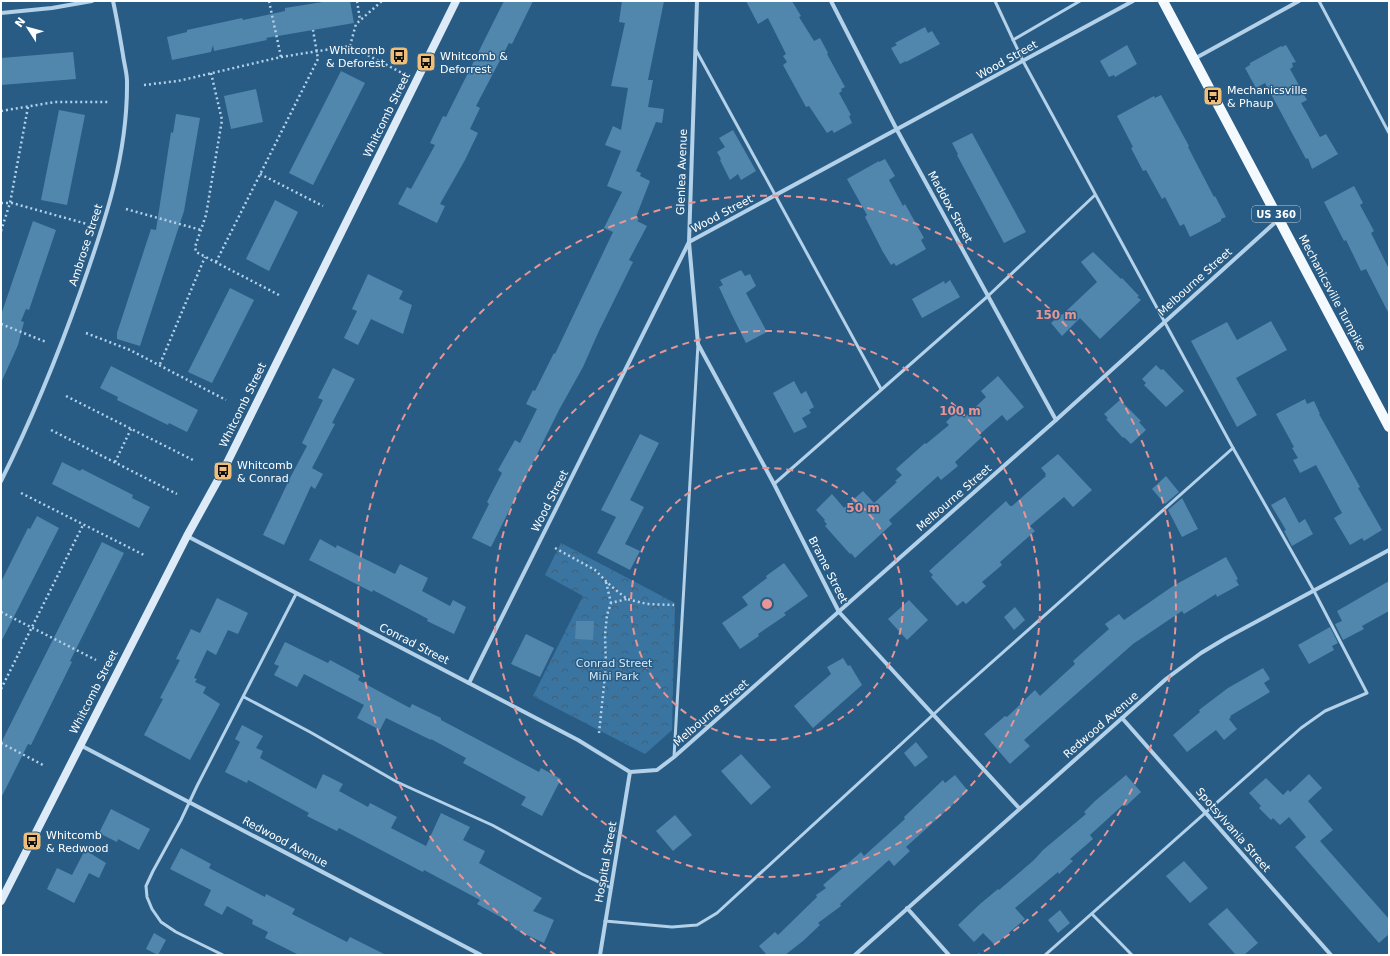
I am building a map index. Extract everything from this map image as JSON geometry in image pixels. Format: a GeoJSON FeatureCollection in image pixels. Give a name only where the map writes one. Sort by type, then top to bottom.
{"type":"FeatureCollection","features":[{"type":"Feature","properties":{"kind":"main road","name":"Mechanicsville Turnpike"},"geometry":{"type":"LineString","coordinates":[[1163,1],[1389,427]]}},
{"type":"Feature","properties":{"kind":"street"},"geometry":{"type":"LineString","coordinates":[[1,13],[52,8],[92,1]]}},
{"type":"Feature","properties":{"kind":"street","name":"Ambrose Street"},"geometry":{"type":"LineString","coordinates":[[1,482],[16,452],[61,348],[107,216],[118,169],[126,122],[127,79],[114,1]]}},
{"type":"Feature","properties":{"kind":"street","name":"Whitcomb Street"},"geometry":{"type":"LineString","coordinates":[[1,901],[187,536],[223,471],[456,1]]}},
{"type":"Feature","properties":{"kind":"street","name":"Glenlea Avenue"},"geometry":{"type":"LineString","coordinates":[[697,1],[689,242],[698,344]]}},
{"type":"Feature","properties":{"kind":"street","name":"Maddox Street"},"geometry":{"type":"LineString","coordinates":[[832,1],[897,130],[1056,420]]}},
{"type":"Feature","properties":{"kind":"street","name":"Wood Street"},"geometry":{"type":"LineString","coordinates":[[469,682],[689,242],[1133,1]]}},
{"type":"Feature","properties":{"kind":"street"},"geometry":{"type":"LineString","coordinates":[[1194,59],[1298,1]]}},
{"type":"Feature","properties":{"kind":"street","name":"Melbourne Street"},"geometry":{"type":"LineString","coordinates":[[630,772],[657,770],[674,757],[1056,420],[1279,219]]}},
{"type":"Feature","properties":{"kind":"street","name":"Brame Street"},"geometry":{"type":"LineString","coordinates":[[698,344],[774,484],[839,612],[1019,808]]}},
{"type":"Feature","properties":{"kind":"street","name":"Conrad Street"},"geometry":{"type":"LineString","coordinates":[[187,536],[578,740],[630,772]]}},
{"type":"Feature","properties":{"kind":"street","name":"Redwood Avenue"},"geometry":{"type":"LineString","coordinates":[[855,955],[1166,679],[1201,653],[1226,638],[1389,550]]}},
{"type":"Feature","properties":{"kind":"street","name":"Spotsylvania Street"},"geometry":{"type":"LineString","coordinates":[[1122,718],[1331,955]]}},
{"type":"Feature","properties":{"kind":"street","name":"Redwood Avenue"},"geometry":{"type":"LineString","coordinates":[[80,745],[481,955]]}},
{"type":"Feature","properties":{"kind":"street","name":"Hospital Street"},"geometry":{"type":"LineString","coordinates":[[600,955],[630,772]]}},
{"type":"Feature","properties":{"kind":"street"},"geometry":{"type":"LineString","coordinates":[[907,908],[948,955]]}},
{"type":"Feature","properties":{"kind":"lane"},"geometry":{"type":"LineString","coordinates":[[995,1],[1023,61],[1095,195],[1233,448],[1314,591],[1367,693],[1325,711],[1301,728],[1045,955]]}},
{"type":"Feature","properties":{"kind":"lane"},"geometry":{"type":"LineString","coordinates":[[1013,40],[1080,1]]}},
{"type":"Feature","properties":{"kind":"lane"},"geometry":{"type":"LineString","coordinates":[[1319,1],[1389,133]]}},
{"type":"Feature","properties":{"kind":"lane"},"geometry":{"type":"LineString","coordinates":[[696,50],[881,390]]}},
{"type":"Feature","properties":{"kind":"lane"},"geometry":{"type":"LineString","coordinates":[[774,484],[988,296],[1095,195]]}},
{"type":"Feature","properties":{"kind":"lane"},"geometry":{"type":"LineString","coordinates":[[674,757],[698,344]]}},
{"type":"Feature","properties":{"kind":"lane"},"geometry":{"type":"LineString","coordinates":[[605,921],[672,927],[697,925],[717,913],[934,714],[1233,448]]}},
{"type":"Feature","properties":{"kind":"lane"},"geometry":{"type":"LineString","coordinates":[[223,955],[176,932],[160,922],[146,897],[146,886],[296,594]]}},
{"type":"Feature","properties":{"kind":"lane"},"geometry":{"type":"LineString","coordinates":[[244,697],[310,732],[397,782],[492,825],[611,888]]}},
{"type":"Feature","properties":{"kind":"lane"},"geometry":{"type":"LineString","coordinates":[[1092,914],[1132,955]]}},
{"type":"Feature","properties":{"kind":"path"},"geometry":{"type":"LineString","coordinates":[[269,1],[281,57]]}},
{"type":"Feature","properties":{"kind":"path"},"geometry":{"type":"LineString","coordinates":[[357,1],[360,20]]}},
{"type":"Feature","properties":{"kind":"path"},"geometry":{"type":"LineString","coordinates":[[350,46],[356,24],[382,1]]}},
{"type":"Feature","properties":{"kind":"path"},"geometry":{"type":"LineString","coordinates":[[216,262],[318,59],[313,30]]}},
{"type":"Feature","properties":{"kind":"path"},"geometry":{"type":"LineString","coordinates":[[144,85],[178,81],[281,57],[350,46],[398,71]]}},
{"type":"Feature","properties":{"kind":"path"},"geometry":{"type":"LineString","coordinates":[[211,73],[222,120],[206,215],[195,247],[196,252],[279,295]]}},
{"type":"Feature","properties":{"kind":"path"},"geometry":{"type":"LineString","coordinates":[[1,111],[55,102],[110,102]]}},
{"type":"Feature","properties":{"kind":"path"},"geometry":{"type":"LineString","coordinates":[[1,231],[10,203],[28,107]]}},
{"type":"Feature","properties":{"kind":"path"},"geometry":{"type":"LineString","coordinates":[[260,174],[323,206]]}},
{"type":"Feature","properties":{"kind":"path"},"geometry":{"type":"LineString","coordinates":[[1,203],[10,203],[87,224]]}},
{"type":"Feature","properties":{"kind":"path"},"geometry":{"type":"LineString","coordinates":[[126,209],[201,230]]}},
{"type":"Feature","properties":{"kind":"path"},"geometry":{"type":"LineString","coordinates":[[160,364],[205,257]]}},
{"type":"Feature","properties":{"kind":"path"},"geometry":{"type":"LineString","coordinates":[[1,324],[46,342]]}},
{"type":"Feature","properties":{"kind":"path"},"geometry":{"type":"LineString","coordinates":[[86,333],[130,350],[160,364],[226,400]]}},
{"type":"Feature","properties":{"kind":"path"},"geometry":{"type":"LineString","coordinates":[[66,396],[194,461]]}},
{"type":"Feature","properties":{"kind":"path"},"geometry":{"type":"LineString","coordinates":[[115,462],[131,429]]}},
{"type":"Feature","properties":{"kind":"path"},"geometry":{"type":"LineString","coordinates":[[51,430],[177,494]]}},
{"type":"Feature","properties":{"kind":"path"},"geometry":{"type":"LineString","coordinates":[[21,493],[146,556]]}},
{"type":"Feature","properties":{"kind":"path"},"geometry":{"type":"LineString","coordinates":[[1,689],[83,525]]}},
{"type":"Feature","properties":{"kind":"path"},"geometry":{"type":"LineString","coordinates":[[555,548],[595,570],[627,599],[647,604],[683,606]]}},
{"type":"Feature","properties":{"kind":"path"},"geometry":{"type":"LineString","coordinates":[[599,733],[606,666],[605,635],[607,615],[611,603],[606,581]]}},
{"type":"Feature","properties":{"kind":"path"},"geometry":{"type":"LineString","coordinates":[[611,603],[627,599]]}},
{"type":"Feature","properties":{"kind":"path"},"geometry":{"type":"LineString","coordinates":[[1,612],[96,660]]}},
{"type":"Feature","properties":{"kind":"path"},"geometry":{"type":"LineString","coordinates":[[1,743],[44,766]]}},
{"type":"Feature","properties":{"kind":"green space","name":"Conrad Street Mini Park"},"geometry":{"type":"Polygon","coordinates":[[[561,543],[675,603],[672,730],[645,754],[533,696],[583,596],[545,575],[561,543]]]}},
{"type":"Feature","properties":{"kind":"building"},"geometry":{"type":"Polygon","coordinates":[[[329,1],[350,1],[354,23],[266,38],[267,40],[214,51],[213,45],[211,52],[172,60],[167,37],[187,32],[187,30],[242,18],[243,20],[285,11],[285,8],[329,1]]]}},
{"type":"Feature","properties":{"kind":"building"},"geometry":{"type":"Polygon","coordinates":[[[504,1],[533,1],[512,44],[509,43],[476,106],[480,108],[470,129],[478,133],[465,160],[440,204],[445,206],[437,223],[398,204],[407,187],[411,189],[435,145],[430,143],[443,116],[446,117],[504,1]]]}},
{"type":"Feature","properties":{"kind":"building"},"geometry":{"type":"Polygon","coordinates":[[[622,1],[664,1],[648,80],[653,80],[648,107],[664,109],[662,123],[656,122],[636,171],[641,173],[640,176],[650,181],[636,217],[639,219],[637,221],[647,226],[629,260],[633,262],[583,367],[559,410],[491,547],[472,538],[489,504],[487,502],[502,473],[498,470],[515,440],[520,443],[537,409],[526,404],[533,390],[535,391],[554,353],[555,354],[613,232],[604,228],[622,192],[607,186],[621,151],[605,145],[613,126],[621,130],[628,88],[611,86],[625,23],[619,22],[622,1]]]}},
{"type":"Feature","properties":{"kind":"building"},"geometry":{"type":"Polygon","coordinates":[[[746,1],[792,1],[801,16],[799,17],[814,41],[820,38],[845,87],[841,89],[842,91],[839,93],[851,115],[849,116],[852,123],[834,133],[832,130],[827,133],[809,106],[806,107],[783,65],[787,62],[783,56],[786,54],[768,18],[758,24],[746,1]]]}},
{"type":"Feature","properties":{"kind":"building"},"geometry":{"type":"Polygon","coordinates":[[[925,27],[928,33],[932,31],[940,44],[900,64],[891,48],[897,45],[895,43],[925,27]]]}},
{"type":"Feature","properties":{"kind":"building"},"geometry":{"type":"Polygon","coordinates":[[[1127,45],[1137,64],[1115,77],[1114,75],[1109,77],[1100,61],[1127,45]]]}},
{"type":"Feature","properties":{"kind":"building"},"geometry":{"type":"Polygon","coordinates":[[[1286,45],[1296,62],[1292,63],[1293,67],[1290,69],[1307,100],[1301,103],[1320,137],[1326,134],[1338,154],[1312,169],[1308,158],[1306,159],[1265,83],[1256,88],[1245,68],[1250,65],[1250,63],[1281,46],[1286,45]]]}},
{"type":"Feature","properties":{"kind":"building"},"geometry":{"type":"Polygon","coordinates":[[[73,52],[76,79],[1,85],[1,58],[73,52]]]}},
{"type":"Feature","properties":{"kind":"building"},"geometry":{"type":"Polygon","coordinates":[[[341,71],[365,83],[313,185],[289,173],[341,71]]]}},
{"type":"Feature","properties":{"kind":"building"},"geometry":{"type":"Polygon","coordinates":[[[256,89],[263,122],[231,129],[224,96],[256,89]]]}},
{"type":"Feature","properties":{"kind":"building"},"geometry":{"type":"Polygon","coordinates":[[[1161,95],[1226,217],[1190,237],[1184,224],[1180,226],[1165,197],[1162,199],[1146,170],[1143,171],[1131,148],[1133,147],[1117,116],[1154,96],[1155,98],[1161,95]]]}},
{"type":"Feature","properties":{"kind":"building"},"geometry":{"type":"Polygon","coordinates":[[[59,110],[85,115],[67,205],[41,200],[59,110]]]}},
{"type":"Feature","properties":{"kind":"building"},"geometry":{"type":"Polygon","coordinates":[[[176,114],[200,118],[184,211],[140,346],[117,339],[117,333],[151,229],[156,230],[171,132],[173,133],[176,114]]]}},
{"type":"Feature","properties":{"kind":"building"},"geometry":{"type":"Polygon","coordinates":[[[733,130],[756,171],[741,180],[738,174],[730,180],[717,152],[725,147],[719,138],[733,130]]]}},
{"type":"Feature","properties":{"kind":"building"},"geometry":{"type":"Polygon","coordinates":[[[972,133],[1026,232],[1004,243],[952,143],[972,133]]]}},
{"type":"Feature","properties":{"kind":"building"},"geometry":{"type":"Polygon","coordinates":[[[885,159],[895,176],[889,180],[903,206],[905,204],[924,238],[921,240],[926,249],[896,266],[894,263],[891,265],[883,252],[865,217],[867,215],[847,179],[885,159]]]}},
{"type":"Feature","properties":{"kind":"building"},"geometry":{"type":"Polygon","coordinates":[[[1354,186],[1363,203],[1360,205],[1374,231],[1371,233],[1389,269],[1389,314],[1366,269],[1361,271],[1346,240],[1344,241],[1324,202],[1354,186]]]}},
{"type":"Feature","properties":{"kind":"building"},"geometry":{"type":"Polygon","coordinates":[[[275,200],[298,212],[269,271],[246,259],[275,200]]]}},
{"type":"Feature","properties":{"kind":"building"},"geometry":{"type":"Polygon","coordinates":[[[33,221],[56,230],[29,310],[26,309],[21,321],[24,322],[18,345],[1,383],[1,315],[33,221]]]}},
{"type":"Feature","properties":{"kind":"building"},"geometry":{"type":"Polygon","coordinates":[[[1093,252],[1121,279],[1122,278],[1141,300],[1100,339],[1080,318],[1062,336],[1051,323],[1061,314],[1062,315],[1097,282],[1081,262],[1093,252]]]}},
{"type":"Feature","properties":{"kind":"building"},"geometry":{"type":"Polygon","coordinates":[[[741,270],[745,276],[750,274],[756,286],[746,293],[767,332],[746,343],[719,287],[723,285],[720,280],[741,270]]]}},
{"type":"Feature","properties":{"kind":"building"},"geometry":{"type":"Polygon","coordinates":[[[368,274],[403,291],[399,299],[412,305],[403,334],[371,319],[358,345],[344,338],[357,311],[352,309],[368,274]]]}},
{"type":"Feature","properties":{"kind":"building"},"geometry":{"type":"Polygon","coordinates":[[[950,280],[960,297],[922,318],[912,299],[944,281],[945,284],[950,280]]]}},
{"type":"Feature","properties":{"kind":"building"},"geometry":{"type":"Polygon","coordinates":[[[230,288],[254,300],[212,383],[188,372],[230,288]]]}},
{"type":"Feature","properties":{"kind":"building"},"geometry":{"type":"Polygon","coordinates":[[[1271,321],[1287,350],[1236,378],[1257,415],[1237,427],[1191,341],[1227,322],[1237,340],[1271,321]]]}},
{"type":"Feature","properties":{"kind":"building"},"geometry":{"type":"Polygon","coordinates":[[[1156,365],[1161,370],[1163,369],[1184,391],[1166,407],[1144,385],[1146,383],[1142,379],[1156,365]]]}},
{"type":"Feature","properties":{"kind":"building"},"geometry":{"type":"Polygon","coordinates":[[[111,366],[198,410],[187,432],[169,423],[168,425],[117,400],[118,397],[100,388],[111,366]]]}},
{"type":"Feature","properties":{"kind":"building"},"geometry":{"type":"Polygon","coordinates":[[[333,368],[355,379],[332,423],[335,424],[312,468],[323,474],[315,489],[311,486],[284,545],[263,535],[307,446],[302,443],[323,400],[318,398],[333,368]]]}},
{"type":"Feature","properties":{"kind":"building"},"geometry":{"type":"Polygon","coordinates":[[[998,376],[1024,407],[1007,421],[1002,415],[979,435],[982,437],[955,462],[958,466],[941,480],[938,476],[889,520],[892,524],[855,558],[851,553],[850,554],[825,526],[827,524],[824,521],[825,520],[816,510],[832,494],[844,508],[863,491],[874,503],[897,482],[895,481],[902,475],[896,469],[925,443],[926,444],[949,425],[946,422],[957,411],[964,418],[986,397],[981,391],[998,376]]]}},
{"type":"Feature","properties":{"kind":"building"},"geometry":{"type":"Polygon","coordinates":[[[794,381],[801,394],[806,391],[814,407],[809,410],[811,413],[802,418],[807,427],[794,433],[773,393],[794,381]]]}},
{"type":"Feature","properties":{"kind":"building"},"geometry":{"type":"Polygon","coordinates":[[[1305,399],[1307,404],[1314,401],[1319,414],[1360,487],[1358,488],[1382,530],[1364,541],[1362,538],[1350,545],[1334,518],[1342,513],[1316,465],[1300,473],[1293,460],[1298,458],[1292,448],[1294,447],[1276,414],[1305,399]]]}},
{"type":"Feature","properties":{"kind":"building"},"geometry":{"type":"Polygon","coordinates":[[[1120,400],[1141,421],[1139,422],[1146,430],[1131,444],[1124,437],[1123,438],[1106,419],[1108,418],[1104,414],[1120,400]]]}},
{"type":"Feature","properties":{"kind":"building"},"geometry":{"type":"Polygon","coordinates":[[[640,434],[659,443],[630,500],[644,507],[625,544],[640,551],[630,570],[597,553],[616,517],[601,510],[640,434]]]}},
{"type":"Feature","properties":{"kind":"building"},"geometry":{"type":"Polygon","coordinates":[[[1058,454],[1092,490],[1073,507],[1064,497],[1030,526],[1035,531],[1000,562],[1002,565],[982,582],[986,586],[966,604],[963,601],[957,606],[931,577],[933,575],[929,571],[1006,501],[1010,506],[1012,506],[1046,476],[1041,468],[1058,454]]]}},
{"type":"Feature","properties":{"kind":"building"},"geometry":{"type":"Polygon","coordinates":[[[62,462],[80,471],[82,469],[133,495],[132,498],[150,507],[139,528],[52,484],[62,462]]]}},
{"type":"Feature","properties":{"kind":"building"},"geometry":{"type":"Polygon","coordinates":[[[1166,476],[1179,492],[1165,504],[1152,489],[1166,476]]]}},
{"type":"Feature","properties":{"kind":"building"},"geometry":{"type":"Polygon","coordinates":[[[1285,497],[1299,523],[1305,519],[1313,534],[1292,546],[1284,531],[1286,530],[1271,505],[1285,497]]]}},
{"type":"Feature","properties":{"kind":"building"},"geometry":{"type":"Polygon","coordinates":[[[1182,498],[1198,529],[1182,537],[1168,510],[1182,498]]]}},
{"type":"Feature","properties":{"kind":"building"},"geometry":{"type":"Polygon","coordinates":[[[37,516],[59,528],[1,642],[1,582],[28,528],[30,529],[37,516]]]}},
{"type":"Feature","properties":{"kind":"building"},"geometry":{"type":"Polygon","coordinates":[[[320,539],[336,548],[337,545],[395,574],[400,564],[428,578],[422,591],[450,606],[453,600],[466,607],[454,634],[427,621],[428,619],[373,590],[372,592],[309,560],[320,539]]]}},
{"type":"Feature","properties":{"kind":"building"},"geometry":{"type":"Polygon","coordinates":[[[102,542],[124,553],[70,661],[72,662],[31,745],[28,744],[1,798],[1,743],[102,542]]]}},
{"type":"Feature","properties":{"kind":"building"},"geometry":{"type":"Polygon","coordinates":[[[1226,557],[1238,579],[1236,580],[1239,585],[1217,597],[1216,594],[1184,614],[1182,611],[1133,644],[1024,740],[1030,746],[1010,764],[984,734],[1005,716],[1007,717],[1035,690],[1040,696],[1075,664],[1073,661],[1109,629],[1105,624],[1119,614],[1124,620],[1173,586],[1226,557]]]}},
{"type":"Feature","properties":{"kind":"building"},"geometry":{"type":"Polygon","coordinates":[[[784,563],[808,596],[784,613],[786,615],[758,634],[759,636],[740,649],[722,623],[748,605],[742,597],[767,578],[766,576],[784,563]]]}},
{"type":"Feature","properties":{"kind":"building"},"geometry":{"type":"Polygon","coordinates":[[[1389,581],[1389,611],[1362,626],[1364,629],[1343,640],[1335,624],[1342,621],[1337,611],[1389,581]]]}},
{"type":"Feature","properties":{"kind":"building"},"geometry":{"type":"Polygon","coordinates":[[[217,598],[248,613],[238,634],[228,630],[216,655],[207,650],[194,678],[197,679],[195,682],[206,687],[203,693],[220,704],[190,760],[144,735],[163,699],[160,698],[180,660],[176,659],[191,629],[200,633],[217,598]]]}},
{"type":"Feature","properties":{"kind":"building"},"geometry":{"type":"Polygon","coordinates":[[[909,600],[928,620],[907,640],[888,619],[909,600]]]}},
{"type":"Feature","properties":{"kind":"building"},"geometry":{"type":"Polygon","coordinates":[[[1015,607],[1025,620],[1014,630],[1004,617],[1015,607]]]}},
{"type":"Feature","properties":{"kind":"building"},"geometry":{"type":"Polygon","coordinates":[[[576,621],[594,621],[593,640],[575,639],[576,621]]]}},
{"type":"Feature","properties":{"kind":"building"},"geometry":{"type":"Polygon","coordinates":[[[1330,627],[1338,643],[1332,646],[1334,650],[1309,664],[1298,645],[1330,627]]]}},
{"type":"Feature","properties":{"kind":"building"},"geometry":{"type":"Polygon","coordinates":[[[526,634],[554,648],[540,677],[511,664],[526,634]]]}},
{"type":"Feature","properties":{"kind":"building"},"geometry":{"type":"Polygon","coordinates":[[[285,642],[328,663],[330,660],[360,676],[358,680],[410,708],[412,704],[441,718],[441,720],[539,772],[541,768],[561,779],[542,816],[521,805],[526,797],[463,763],[466,758],[431,739],[386,718],[380,730],[357,718],[364,705],[304,674],[297,687],[274,675],[279,666],[274,664],[285,642]]]}},
{"type":"Feature","properties":{"kind":"building"},"geometry":{"type":"Polygon","coordinates":[[[843,658],[848,666],[850,665],[862,685],[813,728],[794,706],[831,674],[827,667],[843,658]]]}},
{"type":"Feature","properties":{"kind":"building"},"geometry":{"type":"Polygon","coordinates":[[[1263,668],[1270,679],[1264,683],[1270,692],[1230,716],[1231,717],[1229,719],[1237,729],[1224,740],[1216,730],[1187,752],[1173,735],[1200,712],[1199,710],[1228,688],[1263,668]]]}},
{"type":"Feature","properties":{"kind":"building"},"geometry":{"type":"Polygon","coordinates":[[[242,725],[263,736],[256,748],[263,751],[260,758],[316,789],[323,774],[343,784],[339,791],[368,807],[370,803],[397,817],[391,828],[426,846],[441,813],[470,827],[463,840],[485,851],[479,863],[542,898],[533,911],[554,920],[544,943],[514,929],[515,925],[477,904],[480,900],[424,870],[423,872],[339,828],[337,831],[307,816],[309,813],[248,780],[247,783],[225,772],[240,742],[235,739],[242,725]]]}},
{"type":"Feature","properties":{"kind":"building"},"geometry":{"type":"Polygon","coordinates":[[[916,742],[928,757],[915,767],[904,753],[916,742]]]}},
{"type":"Feature","properties":{"kind":"building"},"geometry":{"type":"Polygon","coordinates":[[[741,754],[771,787],[751,805],[721,771],[741,754]]]}},
{"type":"Feature","properties":{"kind":"building"},"geometry":{"type":"Polygon","coordinates":[[[1309,774],[1322,788],[1308,801],[1333,830],[1320,841],[1389,919],[1389,934],[1379,943],[1295,847],[1306,837],[1289,817],[1280,825],[1273,818],[1271,820],[1259,808],[1261,806],[1249,793],[1266,778],[1283,795],[1288,790],[1290,792],[1309,774]]]}},
{"type":"Feature","properties":{"kind":"building"},"geometry":{"type":"Polygon","coordinates":[[[955,775],[968,791],[906,847],[910,851],[894,866],[889,860],[840,904],[841,906],[818,923],[820,925],[803,941],[785,955],[767,955],[759,946],[775,932],[778,935],[817,897],[816,895],[826,888],[823,885],[861,852],[864,856],[905,819],[904,817],[943,780],[945,783],[955,775]]]}},
{"type":"Feature","properties":{"kind":"building"},"geometry":{"type":"Polygon","coordinates":[[[1126,775],[1141,792],[1126,806],[1124,804],[1090,835],[1093,839],[1070,859],[1073,861],[1059,874],[1058,872],[1015,908],[1025,919],[995,945],[983,933],[974,942],[958,925],[980,904],[998,889],[999,890],[1086,814],[1084,812],[1095,801],[1126,775]]]}},
{"type":"Feature","properties":{"kind":"building"},"geometry":{"type":"Polygon","coordinates":[[[111,809],[150,829],[139,850],[118,839],[117,842],[99,833],[111,809]]]}},
{"type":"Feature","properties":{"kind":"building"},"geometry":{"type":"Polygon","coordinates":[[[675,815],[692,835],[673,851],[656,831],[675,815]]]}},
{"type":"Feature","properties":{"kind":"building"},"geometry":{"type":"Polygon","coordinates":[[[181,848],[211,864],[209,868],[265,897],[266,894],[295,909],[292,914],[347,942],[350,937],[386,955],[299,955],[265,938],[268,932],[252,924],[253,920],[227,906],[222,915],[204,905],[211,890],[170,869],[181,848]]]}},
{"type":"Feature","properties":{"kind":"building"},"geometry":{"type":"Polygon","coordinates":[[[85,850],[106,863],[99,878],[89,873],[74,903],[47,889],[57,868],[72,875],[85,850]]]}},
{"type":"Feature","properties":{"kind":"building"},"geometry":{"type":"Polygon","coordinates":[[[1184,861],[1208,888],[1190,903],[1166,876],[1184,861]]]}},
{"type":"Feature","properties":{"kind":"building"},"geometry":{"type":"Polygon","coordinates":[[[1227,908],[1258,943],[1244,955],[1236,955],[1208,924],[1227,908]]]}},
{"type":"Feature","properties":{"kind":"building"},"geometry":{"type":"Polygon","coordinates":[[[1060,910],[1070,923],[1058,933],[1048,920],[1060,910]]]}},
{"type":"Feature","properties":{"kind":"building"},"geometry":{"type":"Polygon","coordinates":[[[154,933],[166,940],[158,955],[146,949],[154,933]]]}},
{"type":"Feature","properties":{"kind":"place","name":"Whitcomb & Deforest"},"geometry":{"type":"Point","coordinates":[399,56]}},
{"type":"Feature","properties":{"kind":"place","name":"Whitcomb & Deforrest"},"geometry":{"type":"Point","coordinates":[426,62]}},
{"type":"Feature","properties":{"kind":"place","name":"Mechanicsville & Phaup"},"geometry":{"type":"Point","coordinates":[1213,96]}},
{"type":"Feature","properties":{"kind":"place","name":"Whitcomb & Conrad"},"geometry":{"type":"Point","coordinates":[223,471]}},
{"type":"Feature","properties":{"kind":"place","name":"Whitcomb & Redwood"},"geometry":{"type":"Point","coordinates":[32,841]}}]}
